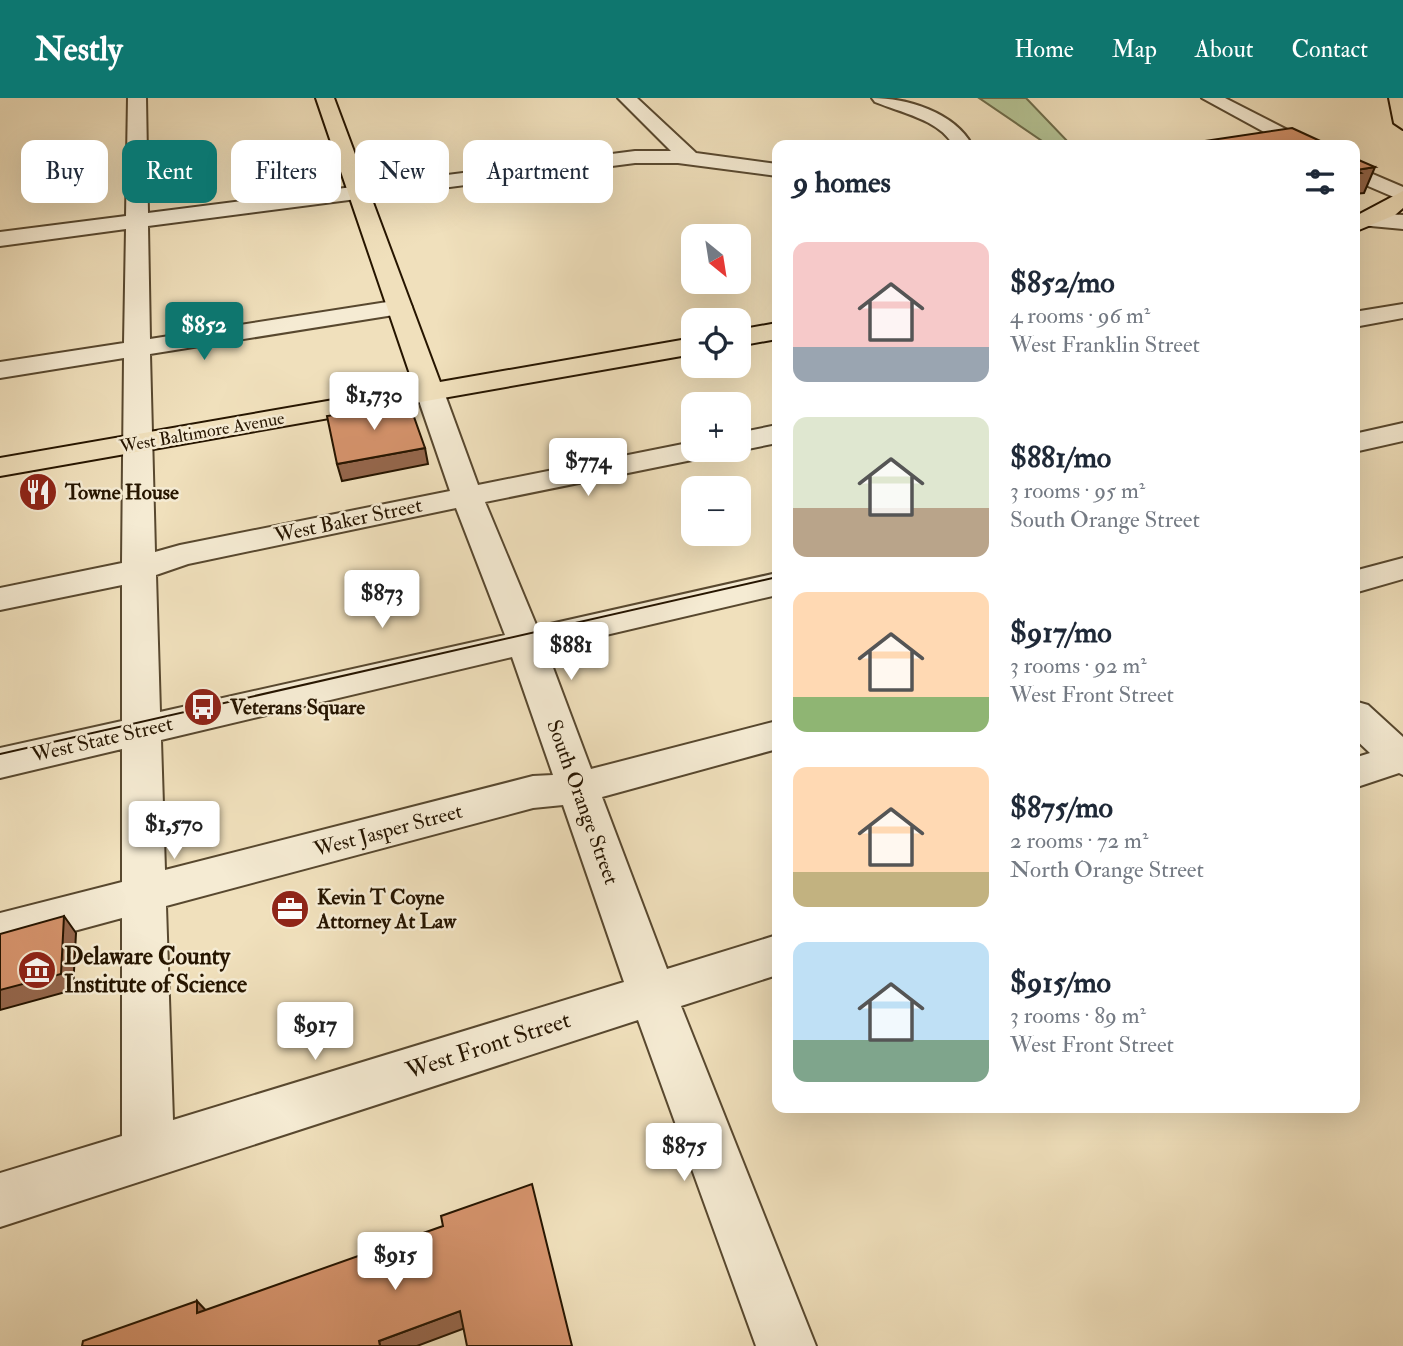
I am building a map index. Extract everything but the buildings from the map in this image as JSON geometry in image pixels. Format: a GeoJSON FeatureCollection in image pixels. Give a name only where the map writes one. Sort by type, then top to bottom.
{"type":"FeatureCollection","features":[{"type":"Feature","properties":{"kind":"main road","name":"South Orange Street"},"geometry":{"type":"LineString","coordinates":[[325,98],[355,183]]}},
{"type":"Feature","properties":{"kind":"main road"},"geometry":{"type":"LineString","coordinates":[[1398,98],[1403,123]]}},
{"type":"Feature","properties":{"kind":"main road"},"geometry":{"type":"LineString","coordinates":[[1361,223],[1403,196]]}},
{"type":"Feature","properties":{"kind":"main road","name":"South Orange Street"},"geometry":{"type":"LineString","coordinates":[[362,203],[430,392]]}},
{"type":"Feature","properties":{"kind":"main road"},"geometry":{"type":"LineString","coordinates":[[751,336],[772,332]]}},
{"type":"Feature","properties":{"kind":"main road","name":"West Baltimore Avenue"},"geometry":{"type":"LineString","coordinates":[[0,467],[681,348]]}},
{"type":"Feature","properties":{"kind":"street"},"geometry":{"type":"LineString","coordinates":[[137,98],[136,443],[148,1153]]}},
{"type":"Feature","properties":{"kind":"street"},"geometry":{"type":"LineString","coordinates":[[627,98],[689,158]]}},
{"type":"Feature","properties":{"kind":"street"},"geometry":{"type":"LineString","coordinates":[[881,98],[945,126],[960,140]]}},
{"type":"Feature","properties":{"kind":"street"},"geometry":{"type":"LineString","coordinates":[[1211,98],[1292,140]]}},
{"type":"Feature","properties":{"kind":"street"},"geometry":{"type":"LineString","coordinates":[[449,180],[626,158],[689,158],[772,169]]}},
{"type":"Feature","properties":{"kind":"street"},"geometry":{"type":"LineString","coordinates":[[1360,175],[1403,196]]}},
{"type":"Feature","properties":{"kind":"street"},"geometry":{"type":"LineString","coordinates":[[0,239],[355,192]]}},
{"type":"Feature","properties":{"kind":"street"},"geometry":{"type":"LineString","coordinates":[[1361,223],[1403,222]]}},
{"type":"Feature","properties":{"kind":"street"},"geometry":{"type":"LineString","coordinates":[[0,370],[400,307]]}},
{"type":"Feature","properties":{"kind":"street"},"geometry":{"type":"LineString","coordinates":[[1360,319],[1403,310]]}},
{"type":"Feature","properties":{"kind":"street","name":"South Orange Street"},"geometry":{"type":"LineString","coordinates":[[430,392],[467,496],[522,635],[652,993],[786,1346]]}},
{"type":"Feature","properties":{"kind":"street"},"geometry":{"type":"LineString","coordinates":[[1360,442],[1403,432]]}},
{"type":"Feature","properties":{"kind":"street"},"geometry":{"type":"LineString","coordinates":[[751,439],[772,435]]}},
{"type":"Feature","properties":{"kind":"street","name":"West Baker Street"},"geometry":{"type":"LineString","coordinates":[[0,599],[139,571],[180,555],[681,453]]}},
{"type":"Feature","properties":{"kind":"street"},"geometry":{"type":"LineString","coordinates":[[1360,580],[1403,568]]}},
{"type":"Feature","properties":{"kind":"street","name":"West State Street"},"geometry":{"type":"LineString","coordinates":[[0,747],[141,722],[522,635],[772,572]]}},
{"type":"Feature","properties":{"kind":"street","name":"West State Street"},"geometry":{"type":"LineString","coordinates":[[522,635],[772,585]]}},
{"type":"Feature","properties":{"kind":"street"},"geometry":{"type":"LineString","coordinates":[[1360,720],[1402,758]]}},
{"type":"Feature","properties":{"kind":"street","name":"West State Street"},"geometry":{"type":"LineString","coordinates":[[0,763],[141,722]]}},
{"type":"Feature","properties":{"kind":"street","name":"West Jasper Street"},"geometry":{"type":"LineString","coordinates":[[0,932],[533,792],[578,788],[772,736]]}},
{"type":"Feature","properties":{"kind":"street"},"geometry":{"type":"LineString","coordinates":[[1360,771],[1402,758]]}},
{"type":"Feature","properties":{"kind":"street","name":"West Front Street"},"geometry":{"type":"LineString","coordinates":[[0,1200],[772,957]]}},
{"type":"Feature","properties":{"kind":"green space"},"geometry":{"type":"Polygon","coordinates":[[[979,98],[1026,98],[1066,140],[1041,140],[979,98]]]}},
{"type":"Feature","properties":{"kind":"tram line"},"geometry":{"type":"LineString","coordinates":[[0,754],[772,578]]}},
{"type":"Feature","properties":{"kind":"place","name":"Towne House"},"geometry":{"type":"Point","coordinates":[38,492]}},
{"type":"Feature","properties":{"kind":"place","name":"Veterans Square"},"geometry":{"type":"Point","coordinates":[203,707]}},
{"type":"Feature","properties":{"kind":"place","name":"Kevin T Coyne Attorney At Law"},"geometry":{"type":"Point","coordinates":[290,909]}},
{"type":"Feature","properties":{"kind":"place","name":"Delaware County Institute of Science"},"geometry":{"type":"Point","coordinates":[37,970]}}]}
